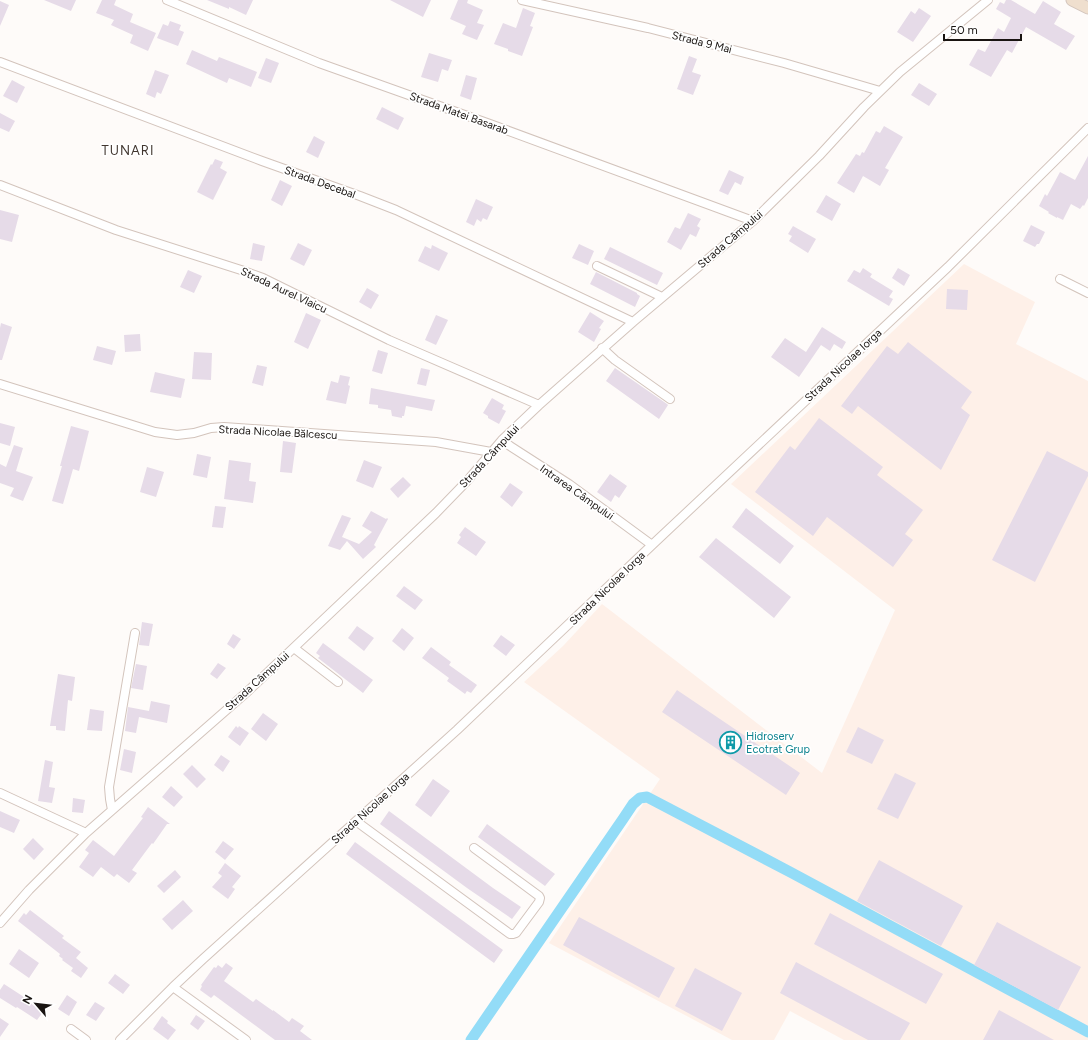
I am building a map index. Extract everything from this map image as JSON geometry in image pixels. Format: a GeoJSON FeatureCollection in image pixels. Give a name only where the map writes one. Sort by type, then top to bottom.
{"type":"FeatureCollection","features":[{"type":"Feature","properties":{"kind":"main road"},"geometry":{"type":"LineString","coordinates":[[1072,0],[1088,8]]}},
{"type":"Feature","properties":{"kind":"street","name":"Strada Matei Basarab"},"geometry":{"type":"LineString","coordinates":[[167,0],[319,63],[490,124],[752,221]]}},
{"type":"Feature","properties":{"kind":"street","name":"Strada 9 Mai"},"geometry":{"type":"LineString","coordinates":[[522,0],[648,28],[784,63],[880,91]]}},
{"type":"Feature","properties":{"kind":"street","name":"Strada Câmpului"},"geometry":{"type":"LineString","coordinates":[[0,923],[29,890],[86,833],[241,697],[436,513],[467,481],[502,440],[539,405],[602,348],[752,221],[819,156],[880,91],[900,72],[988,0]]}},
{"type":"Feature","properties":{"kind":"street","name":"Strada Decebal"},"geometry":{"type":"LineString","coordinates":[[0,62],[396,210],[633,322]]}},
{"type":"Feature","properties":{"kind":"street","name":"Strada Nicolae Iorga"},"geometry":{"type":"LineString","coordinates":[[120,1040],[173,987],[457,730],[948,267],[1088,128]]}},
{"type":"Feature","properties":{"kind":"street","name":"Strada Aurel Vlaicu"},"geometry":{"type":"LineString","coordinates":[[0,185],[116,230],[263,278],[389,340],[539,405]]}},
{"type":"Feature","properties":{"kind":"street"},"geometry":{"type":"LineString","coordinates":[[597,266],[662,297]]}},
{"type":"Feature","properties":{"kind":"street"},"geometry":{"type":"LineString","coordinates":[[1060,279],[1088,293]]}},
{"type":"Feature","properties":{"kind":"street"},"geometry":{"type":"LineString","coordinates":[[602,348],[614,360],[670,399]]}},
{"type":"Feature","properties":{"kind":"street","name":"Strada Nicolae Bălcescu"},"geometry":{"type":"LineString","coordinates":[[0,384],[155,432],[177,435],[224,427],[436,442],[491,452]]}},
{"type":"Feature","properties":{"kind":"street","name":"Intrarea Câmpului"},"geometry":{"type":"LineString","coordinates":[[502,440],[569,484],[652,545]]}},
{"type":"Feature","properties":{"kind":"street"},"geometry":{"type":"LineString","coordinates":[[112,810],[109,787],[135,633]]}},
{"type":"Feature","properties":{"kind":"street"},"geometry":{"type":"LineString","coordinates":[[294,648],[338,682]]}},
{"type":"Feature","properties":{"kind":"street"},"geometry":{"type":"LineString","coordinates":[[0,793],[86,833]]}},
{"type":"Feature","properties":{"kind":"street"},"geometry":{"type":"LineString","coordinates":[[356,821],[503,929],[510,934],[514,934],[539,902],[540,898],[474,848]]}},
{"type":"Feature","properties":{"kind":"street"},"geometry":{"type":"LineString","coordinates":[[173,987],[246,1040]]}},
{"type":"Feature","properties":{"kind":"street"},"geometry":{"type":"LineString","coordinates":[[70,1029],[86,1040]]}},
{"type":"Feature","properties":{"kind":"shaded area"},"geometry":{"type":"Polygon","coordinates":[[[964,264],[1035,302],[1016,344],[1088,381],[1088,1040],[844,1040],[790,1011],[774,1040],[732,1040],[549,943],[660,779],[524,682],[563,646],[602,604],[822,773],[895,610],[731,484],[964,264]]]}},
{"type":"Feature","properties":{"kind":"building"},"geometry":{"type":"Polygon","coordinates":[[[44,0],[76,0],[71,11],[44,0]]]}},
{"type":"Feature","properties":{"kind":"building"},"geometry":{"type":"Polygon","coordinates":[[[102,0],[116,0],[114,5],[133,14],[130,22],[156,33],[148,51],[130,43],[133,35],[111,25],[114,20],[96,13],[102,0]]]}},
{"type":"Feature","properties":{"kind":"building"},"geometry":{"type":"Polygon","coordinates":[[[207,0],[253,0],[246,15],[229,7],[229,9],[207,0]]]}},
{"type":"Feature","properties":{"kind":"building"},"geometry":{"type":"Polygon","coordinates":[[[390,0],[431,0],[423,17],[390,0]]]}},
{"type":"Feature","properties":{"kind":"building"},"geometry":{"type":"Polygon","coordinates":[[[458,0],[468,0],[467,3],[483,10],[477,23],[484,25],[477,40],[462,34],[466,26],[450,19],[458,0]]]}},
{"type":"Feature","properties":{"kind":"building"},"geometry":{"type":"Polygon","coordinates":[[[1006,0],[1011,0],[1035,14],[1043,1],[1061,12],[1054,24],[1075,36],[1066,50],[1026,27],[1012,53],[1007,50],[991,77],[969,65],[978,49],[985,52],[998,28],[1004,32],[1011,18],[996,9],[1000,2],[1004,4],[1006,0]]]}},
{"type":"Feature","properties":{"kind":"building"},"geometry":{"type":"Polygon","coordinates":[[[0,1],[9,5],[0,26],[0,1]]]}},
{"type":"Feature","properties":{"kind":"building"},"geometry":{"type":"Polygon","coordinates":[[[523,8],[535,13],[530,26],[533,27],[522,56],[494,44],[503,23],[516,28],[523,8]]]}},
{"type":"Feature","properties":{"kind":"building"},"geometry":{"type":"Polygon","coordinates":[[[919,8],[931,16],[913,42],[897,32],[911,11],[915,14],[919,8]]]}},
{"type":"Feature","properties":{"kind":"building"},"geometry":{"type":"Polygon","coordinates":[[[170,21],[181,25],[179,30],[184,32],[178,46],[157,38],[163,24],[168,26],[170,21]]]}},
{"type":"Feature","properties":{"kind":"building"},"geometry":{"type":"Polygon","coordinates":[[[192,50],[217,61],[219,57],[257,72],[251,87],[229,78],[227,83],[186,64],[192,50]]]}},
{"type":"Feature","properties":{"kind":"building"},"geometry":{"type":"Polygon","coordinates":[[[429,53],[452,60],[448,71],[442,69],[438,82],[421,77],[429,53]]]}},
{"type":"Feature","properties":{"kind":"building"},"geometry":{"type":"Polygon","coordinates":[[[689,56],[697,59],[692,72],[701,75],[693,95],[677,89],[689,56]]]}},
{"type":"Feature","properties":{"kind":"building"},"geometry":{"type":"Polygon","coordinates":[[[266,58],[279,63],[271,83],[258,78],[266,58]]]}},
{"type":"Feature","properties":{"kind":"building"},"geometry":{"type":"Polygon","coordinates":[[[155,70],[169,75],[161,94],[157,92],[155,98],[146,94],[155,70]]]}},
{"type":"Feature","properties":{"kind":"building"},"geometry":{"type":"Polygon","coordinates":[[[466,75],[477,78],[471,100],[460,96],[466,75]]]}},
{"type":"Feature","properties":{"kind":"building"},"geometry":{"type":"Polygon","coordinates":[[[12,80],[25,87],[17,103],[3,96],[12,80]]]}},
{"type":"Feature","properties":{"kind":"building"},"geometry":{"type":"Polygon","coordinates":[[[919,83],[937,94],[929,106],[911,95],[919,83]]]}},
{"type":"Feature","properties":{"kind":"building"},"geometry":{"type":"Polygon","coordinates":[[[382,107],[404,118],[398,130],[376,119],[382,107]]]}},
{"type":"Feature","properties":{"kind":"building"},"geometry":{"type":"Polygon","coordinates":[[[0,113],[15,121],[9,132],[0,128],[0,113]]]}},
{"type":"Feature","properties":{"kind":"building"},"geometry":{"type":"Polygon","coordinates":[[[884,126],[903,137],[885,168],[889,170],[880,186],[863,176],[854,193],[837,183],[856,154],[860,156],[862,152],[864,153],[876,131],[880,133],[884,126]]]}},
{"type":"Feature","properties":{"kind":"building"},"geometry":{"type":"Polygon","coordinates":[[[314,136],[325,142],[318,158],[306,152],[314,136]]]}},
{"type":"Feature","properties":{"kind":"building"},"geometry":{"type":"Polygon","coordinates":[[[1088,156],[1088,198],[1084,206],[1083,205],[1080,209],[1071,204],[1063,220],[1048,213],[1049,212],[1039,206],[1045,194],[1047,196],[1060,172],[1075,180],[1088,156]]]}},
{"type":"Feature","properties":{"kind":"building"},"geometry":{"type":"Polygon","coordinates":[[[215,159],[223,162],[220,168],[227,172],[213,200],[197,192],[215,159]]]}},
{"type":"Feature","properties":{"kind":"building"},"geometry":{"type":"Polygon","coordinates":[[[729,170],[744,177],[741,185],[735,182],[728,195],[719,191],[729,170]]]}},
{"type":"Feature","properties":{"kind":"building"},"geometry":{"type":"Polygon","coordinates":[[[280,180],[292,186],[282,206],[271,200],[280,180]]]}},
{"type":"Feature","properties":{"kind":"building"},"geometry":{"type":"Polygon","coordinates":[[[826,195],[841,204],[832,221],[816,212],[826,195]]]}},
{"type":"Feature","properties":{"kind":"building"},"geometry":{"type":"Polygon","coordinates":[[[476,199],[493,207],[487,220],[483,218],[481,222],[477,219],[474,226],[466,222],[476,199]]]}},
{"type":"Feature","properties":{"kind":"building"},"geometry":{"type":"Polygon","coordinates":[[[0,210],[19,215],[12,242],[0,239],[0,210]]]}},
{"type":"Feature","properties":{"kind":"building"},"geometry":{"type":"Polygon","coordinates":[[[688,213],[701,219],[697,226],[700,228],[696,237],[690,234],[681,250],[667,242],[675,227],[680,229],[688,213]]]}},
{"type":"Feature","properties":{"kind":"building"},"geometry":{"type":"Polygon","coordinates":[[[1031,225],[1045,232],[1039,244],[1035,247],[1023,241],[1031,225]]]}},
{"type":"Feature","properties":{"kind":"building"},"geometry":{"type":"Polygon","coordinates":[[[793,226],[816,239],[808,253],[789,241],[792,236],[788,234],[793,226]]]}},
{"type":"Feature","properties":{"kind":"building"},"geometry":{"type":"Polygon","coordinates":[[[253,243],[265,246],[262,261],[250,259],[253,243]]]}},
{"type":"Feature","properties":{"kind":"building"},"geometry":{"type":"Polygon","coordinates":[[[298,243],[312,250],[304,266],[290,259],[298,243]]]}},
{"type":"Feature","properties":{"kind":"building"},"geometry":{"type":"Polygon","coordinates":[[[579,244],[594,251],[588,265],[572,258],[579,244]]]}},
{"type":"Feature","properties":{"kind":"building"},"geometry":{"type":"Polygon","coordinates":[[[432,245],[448,253],[439,271],[418,261],[425,246],[431,249],[432,245]]]}},
{"type":"Feature","properties":{"kind":"building"},"geometry":{"type":"Polygon","coordinates":[[[610,247],[663,273],[657,285],[604,259],[610,247]]]}},
{"type":"Feature","properties":{"kind":"building"},"geometry":{"type":"Polygon","coordinates":[[[863,268],[872,274],[870,277],[893,291],[889,297],[893,299],[889,306],[847,281],[854,270],[860,273],[863,268]]]}},
{"type":"Feature","properties":{"kind":"building"},"geometry":{"type":"Polygon","coordinates":[[[898,268],[910,275],[904,286],[892,278],[898,268]]]}},
{"type":"Feature","properties":{"kind":"building"},"geometry":{"type":"Polygon","coordinates":[[[188,270],[202,276],[194,293],[180,287],[188,270]]]}},
{"type":"Feature","properties":{"kind":"building"},"geometry":{"type":"Polygon","coordinates":[[[596,272],[637,293],[640,296],[635,307],[590,284],[596,272]]]}},
{"type":"Feature","properties":{"kind":"building"},"geometry":{"type":"Polygon","coordinates":[[[367,288],[379,295],[371,309],[359,302],[367,288]]]}},
{"type":"Feature","properties":{"kind":"building"},"geometry":{"type":"Polygon","coordinates":[[[947,289],[968,290],[967,310],[946,309],[947,289]]]}},
{"type":"Feature","properties":{"kind":"building"},"geometry":{"type":"Polygon","coordinates":[[[590,312],[604,321],[599,328],[601,329],[594,342],[578,332],[590,312]]]}},
{"type":"Feature","properties":{"kind":"building"},"geometry":{"type":"Polygon","coordinates":[[[306,313],[321,320],[308,349],[294,342],[306,313]]]}},
{"type":"Feature","properties":{"kind":"building"},"geometry":{"type":"Polygon","coordinates":[[[436,315],[448,320],[436,345],[425,340],[436,315]]]}},
{"type":"Feature","properties":{"kind":"building"},"geometry":{"type":"Polygon","coordinates":[[[1,323],[12,327],[2,360],[0,360],[0,328],[1,323]]]}},
{"type":"Feature","properties":{"kind":"building"},"geometry":{"type":"Polygon","coordinates":[[[822,327],[846,342],[842,349],[834,344],[830,351],[821,345],[799,377],[771,357],[785,338],[806,352],[822,327]]]}},
{"type":"Feature","properties":{"kind":"building"},"geometry":{"type":"Polygon","coordinates":[[[140,334],[141,351],[125,352],[124,335],[140,334]]]}},
{"type":"Feature","properties":{"kind":"building"},"geometry":{"type":"Polygon","coordinates":[[[908,342],[972,392],[961,408],[970,415],[941,470],[858,406],[852,414],[841,406],[887,346],[898,354],[908,342]]]}},
{"type":"Feature","properties":{"kind":"building"},"geometry":{"type":"Polygon","coordinates":[[[97,346],[116,351],[112,365],[93,360],[97,346]]]}},
{"type":"Feature","properties":{"kind":"building"},"geometry":{"type":"Polygon","coordinates":[[[378,350],[388,353],[382,374],[372,371],[378,350]]]}},
{"type":"Feature","properties":{"kind":"building"},"geometry":{"type":"Polygon","coordinates":[[[194,352],[212,353],[211,380],[192,379],[194,352]]]}},
{"type":"Feature","properties":{"kind":"building"},"geometry":{"type":"Polygon","coordinates":[[[257,365],[267,367],[263,386],[252,383],[257,365]]]}},
{"type":"Feature","properties":{"kind":"building"},"geometry":{"type":"Polygon","coordinates":[[[421,368],[430,370],[426,386],[417,384],[421,368]]]}},
{"type":"Feature","properties":{"kind":"building"},"geometry":{"type":"Polygon","coordinates":[[[615,368],[668,405],[659,419],[606,381],[615,368]]]}},
{"type":"Feature","properties":{"kind":"building"},"geometry":{"type":"Polygon","coordinates":[[[155,372],[185,379],[181,398],[150,392],[155,372]]]}},
{"type":"Feature","properties":{"kind":"building"},"geometry":{"type":"Polygon","coordinates":[[[340,375],[350,377],[348,385],[350,386],[346,404],[326,400],[331,381],[338,383],[340,375]]]}},
{"type":"Feature","properties":{"kind":"building"},"geometry":{"type":"Polygon","coordinates":[[[371,388],[435,400],[432,411],[406,406],[404,416],[402,416],[402,418],[392,416],[391,410],[378,408],[378,405],[369,404],[371,388]]]}},
{"type":"Feature","properties":{"kind":"building"},"geometry":{"type":"Polygon","coordinates":[[[492,398],[504,405],[502,409],[506,411],[499,424],[488,418],[488,416],[483,413],[492,398]]]}},
{"type":"Feature","properties":{"kind":"building"},"geometry":{"type":"Polygon","coordinates":[[[819,418],[883,467],[877,475],[923,510],[905,534],[913,540],[893,567],[827,517],[813,536],[755,492],[790,446],[795,450],[819,418]]]}},
{"type":"Feature","properties":{"kind":"building"},"geometry":{"type":"Polygon","coordinates":[[[0,423],[15,427],[10,446],[0,443],[0,423]]]}},
{"type":"Feature","properties":{"kind":"building"},"geometry":{"type":"Polygon","coordinates":[[[71,426],[89,431],[79,471],[73,469],[63,504],[52,501],[71,426]]]}},
{"type":"Feature","properties":{"kind":"building"},"geometry":{"type":"Polygon","coordinates":[[[283,441],[296,443],[292,473],[280,472],[283,441]]]}},
{"type":"Feature","properties":{"kind":"building"},"geometry":{"type":"Polygon","coordinates":[[[14,445],[23,448],[16,471],[33,477],[23,501],[10,496],[14,488],[0,483],[0,464],[6,467],[14,445]]]}},
{"type":"Feature","properties":{"kind":"building"},"geometry":{"type":"Polygon","coordinates":[[[1047,451],[1088,472],[1088,476],[1035,582],[992,560],[1047,451]]]}},
{"type":"Feature","properties":{"kind":"building"},"geometry":{"type":"Polygon","coordinates":[[[197,454],[211,457],[207,478],[193,475],[197,454]]]}},
{"type":"Feature","properties":{"kind":"building"},"geometry":{"type":"Polygon","coordinates":[[[229,460],[251,463],[249,481],[256,482],[253,503],[224,499],[229,460]]]}},
{"type":"Feature","properties":{"kind":"building"},"geometry":{"type":"Polygon","coordinates":[[[364,460],[382,467],[373,488],[356,481],[364,460]]]}},
{"type":"Feature","properties":{"kind":"building"},"geometry":{"type":"Polygon","coordinates":[[[147,467],[164,472],[156,497],[140,492],[147,467]]]}},
{"type":"Feature","properties":{"kind":"building"},"geometry":{"type":"Polygon","coordinates":[[[610,474],[627,486],[619,498],[615,495],[611,502],[597,492],[610,474]]]}},
{"type":"Feature","properties":{"kind":"building"},"geometry":{"type":"Polygon","coordinates":[[[403,477],[411,485],[398,498],[390,489],[403,477]]]}},
{"type":"Feature","properties":{"kind":"building"},"geometry":{"type":"Polygon","coordinates":[[[510,483],[523,492],[512,507],[500,497],[510,483]]]}},
{"type":"Feature","properties":{"kind":"building"},"geometry":{"type":"Polygon","coordinates":[[[215,506],[226,507],[223,528],[212,527],[215,506]]]}},
{"type":"Feature","properties":{"kind":"building"},"geometry":{"type":"Polygon","coordinates":[[[746,508],[794,546],[780,564],[732,527],[746,508]]]}},
{"type":"Feature","properties":{"kind":"building"},"geometry":{"type":"Polygon","coordinates":[[[371,511],[388,519],[374,545],[376,547],[363,559],[347,541],[340,550],[328,546],[342,515],[351,518],[342,537],[359,544],[372,532],[362,526],[371,511]]]}},
{"type":"Feature","properties":{"kind":"building"},"geometry":{"type":"Polygon","coordinates":[[[465,527],[486,542],[476,556],[457,543],[461,537],[459,535],[465,527]]]}},
{"type":"Feature","properties":{"kind":"building"},"geometry":{"type":"Polygon","coordinates":[[[716,538],[791,597],[774,618],[699,557],[716,538]]]}},
{"type":"Feature","properties":{"kind":"building"},"geometry":{"type":"Polygon","coordinates":[[[404,586],[423,600],[415,610],[396,596],[404,586]]]}},
{"type":"Feature","properties":{"kind":"building"},"geometry":{"type":"Polygon","coordinates":[[[142,622],[153,624],[149,646],[139,645],[142,622]]]}},
{"type":"Feature","properties":{"kind":"building"},"geometry":{"type":"Polygon","coordinates":[[[357,626],[374,638],[364,651],[348,638],[357,626]]]}},
{"type":"Feature","properties":{"kind":"building"},"geometry":{"type":"Polygon","coordinates":[[[402,628],[414,638],[404,651],[392,641],[402,628]]]}},
{"type":"Feature","properties":{"kind":"building"},"geometry":{"type":"Polygon","coordinates":[[[233,634],[241,639],[234,649],[227,644],[233,634]]]}},
{"type":"Feature","properties":{"kind":"building"},"geometry":{"type":"Polygon","coordinates":[[[501,635],[515,645],[506,656],[493,646],[501,635]]]}},
{"type":"Feature","properties":{"kind":"building"},"geometry":{"type":"Polygon","coordinates":[[[323,643],[373,680],[363,693],[318,658],[320,656],[316,653],[323,643]]]}},
{"type":"Feature","properties":{"kind":"building"},"geometry":{"type":"Polygon","coordinates":[[[431,647],[451,662],[449,665],[477,685],[471,693],[467,691],[465,694],[447,681],[449,678],[422,658],[431,647]]]}},
{"type":"Feature","properties":{"kind":"building"},"geometry":{"type":"Polygon","coordinates":[[[218,663],[226,668],[217,679],[210,674],[218,663]]]}},
{"type":"Feature","properties":{"kind":"building"},"geometry":{"type":"Polygon","coordinates":[[[136,664],[147,666],[143,690],[131,688],[136,664]]]}},
{"type":"Feature","properties":{"kind":"building"},"geometry":{"type":"Polygon","coordinates":[[[58,674],[75,677],[72,701],[68,700],[65,731],[56,730],[56,726],[50,726],[58,674]]]}},
{"type":"Feature","properties":{"kind":"building","name":"Hidroserv Ecotrat Grup"},"geometry":{"type":"Polygon","coordinates":[[[677,690],[800,773],[786,795],[662,712],[677,690]]]}},
{"type":"Feature","properties":{"kind":"building"},"geometry":{"type":"Polygon","coordinates":[[[151,701],[170,705],[167,723],[139,717],[136,733],[125,731],[128,707],[149,711],[151,701]]]}},
{"type":"Feature","properties":{"kind":"building"},"geometry":{"type":"Polygon","coordinates":[[[90,709],[104,711],[102,731],[87,730],[90,709]]]}},
{"type":"Feature","properties":{"kind":"building"},"geometry":{"type":"Polygon","coordinates":[[[263,713],[278,724],[266,741],[251,729],[263,713]]]}},
{"type":"Feature","properties":{"kind":"building"},"geometry":{"type":"Polygon","coordinates":[[[236,726],[238,728],[239,726],[249,733],[240,746],[228,737],[236,726]]]}},
{"type":"Feature","properties":{"kind":"building"},"geometry":{"type":"Polygon","coordinates":[[[858,727],[884,740],[872,764],[846,752],[858,727]]]}},
{"type":"Feature","properties":{"kind":"building"},"geometry":{"type":"Polygon","coordinates":[[[124,749],[136,752],[132,773],[120,770],[124,749]]]}},
{"type":"Feature","properties":{"kind":"building"},"geometry":{"type":"Polygon","coordinates":[[[221,755],[230,761],[223,772],[214,765],[221,755]]]}},
{"type":"Feature","properties":{"kind":"building"},"geometry":{"type":"Polygon","coordinates":[[[45,760],[53,762],[49,787],[55,788],[52,803],[38,801],[45,760]]]}},
{"type":"Feature","properties":{"kind":"building"},"geometry":{"type":"Polygon","coordinates":[[[192,765],[206,779],[197,788],[183,774],[192,765]]]}},
{"type":"Feature","properties":{"kind":"building"},"geometry":{"type":"Polygon","coordinates":[[[895,773],[916,783],[898,819],[877,809],[895,773]]]}},
{"type":"Feature","properties":{"kind":"building"},"geometry":{"type":"Polygon","coordinates":[[[433,779],[450,791],[431,817],[415,805],[433,779]]]}},
{"type":"Feature","properties":{"kind":"building"},"geometry":{"type":"Polygon","coordinates":[[[171,786],[183,797],[174,807],[162,797],[171,786]]]}},
{"type":"Feature","properties":{"kind":"building"},"geometry":{"type":"Polygon","coordinates":[[[73,798],[85,800],[83,813],[72,812],[73,798]]]}},
{"type":"Feature","properties":{"kind":"building"},"geometry":{"type":"Polygon","coordinates":[[[148,807],[170,824],[167,824],[132,870],[137,873],[129,883],[117,874],[114,877],[101,867],[93,877],[79,867],[89,853],[85,850],[93,840],[114,856],[143,818],[141,817],[148,807]]]}},
{"type":"Feature","properties":{"kind":"building"},"geometry":{"type":"Polygon","coordinates":[[[0,811],[20,820],[14,833],[0,827],[0,811]]]}},
{"type":"Feature","properties":{"kind":"building"},"geometry":{"type":"Polygon","coordinates":[[[389,811],[521,907],[512,919],[380,824],[389,811]]]}},
{"type":"Feature","properties":{"kind":"building"},"geometry":{"type":"Polygon","coordinates":[[[487,824],[555,874],[545,886],[478,837],[487,824]]]}},
{"type":"Feature","properties":{"kind":"building"},"geometry":{"type":"Polygon","coordinates":[[[33,838],[44,849],[34,860],[23,849],[33,838]]]}},
{"type":"Feature","properties":{"kind":"building"},"geometry":{"type":"Polygon","coordinates":[[[223,841],[234,849],[225,860],[215,852],[223,841]]]}},
{"type":"Feature","properties":{"kind":"building"},"geometry":{"type":"Polygon","coordinates":[[[355,842],[503,950],[494,963],[346,854],[355,842]]]}},
{"type":"Feature","properties":{"kind":"building"},"geometry":{"type":"Polygon","coordinates":[[[879,860],[963,906],[941,946],[857,901],[879,860]]]}},
{"type":"Feature","properties":{"kind":"building"},"geometry":{"type":"Polygon","coordinates":[[[225,863],[241,876],[232,887],[235,889],[228,899],[212,887],[222,876],[218,873],[225,863]]]}},
{"type":"Feature","properties":{"kind":"building"},"geometry":{"type":"Polygon","coordinates":[[[175,870],[181,877],[164,893],[157,886],[175,870]]]}},
{"type":"Feature","properties":{"kind":"building"},"geometry":{"type":"Polygon","coordinates":[[[183,900],[193,911],[172,930],[162,919],[183,900]]]}},
{"type":"Feature","properties":{"kind":"building"},"geometry":{"type":"Polygon","coordinates":[[[30,910],[64,936],[62,938],[81,952],[76,958],[88,968],[81,978],[71,971],[73,968],[62,960],[63,959],[59,956],[60,954],[18,921],[24,913],[26,915],[30,910]]]}},
{"type":"Feature","properties":{"kind":"building"},"geometry":{"type":"Polygon","coordinates":[[[830,913],[943,974],[926,1004],[814,944],[830,913]]]}},
{"type":"Feature","properties":{"kind":"building"},"geometry":{"type":"Polygon","coordinates":[[[579,917],[675,968],[659,998],[563,945],[579,917]]]}},
{"type":"Feature","properties":{"kind":"building"},"geometry":{"type":"Polygon","coordinates":[[[997,922],[1081,967],[1058,1010],[974,965],[997,922]]]}},
{"type":"Feature","properties":{"kind":"building"},"geometry":{"type":"Polygon","coordinates":[[[19,949],[39,963],[29,978],[9,964],[19,949]]]}},
{"type":"Feature","properties":{"kind":"building"},"geometry":{"type":"Polygon","coordinates":[[[796,962],[910,1023],[900,1040],[868,1040],[780,993],[796,962]]]}},
{"type":"Feature","properties":{"kind":"building"},"geometry":{"type":"Polygon","coordinates":[[[226,963],[233,968],[224,981],[253,1002],[256,999],[289,1022],[292,1018],[304,1026],[300,1031],[312,1040],[275,1040],[214,995],[211,998],[200,990],[201,985],[214,967],[216,968],[218,965],[222,968],[226,963]]]}},
{"type":"Feature","properties":{"kind":"building"},"geometry":{"type":"Polygon","coordinates":[[[695,968],[742,993],[722,1031],[675,1006],[695,968]]]}},
{"type":"Feature","properties":{"kind":"building"},"geometry":{"type":"Polygon","coordinates":[[[115,974],[130,985],[123,994],[108,983],[115,974]]]}},
{"type":"Feature","properties":{"kind":"building"},"geometry":{"type":"Polygon","coordinates":[[[4,984],[43,1012],[37,1020],[0,998],[0,990],[4,984]]]}},
{"type":"Feature","properties":{"kind":"building"},"geometry":{"type":"Polygon","coordinates":[[[67,995],[77,1002],[69,1016],[58,1009],[67,995]]]}},
{"type":"Feature","properties":{"kind":"building"},"geometry":{"type":"Polygon","coordinates":[[[95,1002],[105,1008],[96,1021],[86,1015],[95,1002]]]}},
{"type":"Feature","properties":{"kind":"building"},"geometry":{"type":"Polygon","coordinates":[[[999,1010],[1054,1040],[983,1040],[999,1010]]]}},
{"type":"Feature","properties":{"kind":"building"},"geometry":{"type":"Polygon","coordinates":[[[196,1015],[205,1021],[198,1030],[190,1024],[196,1015]]]}},
{"type":"Feature","properties":{"kind":"building"},"geometry":{"type":"Polygon","coordinates":[[[162,1016],[168,1021],[167,1023],[176,1030],[168,1040],[153,1029],[162,1016]]]}},
{"type":"Feature","properties":{"kind":"building"},"geometry":{"type":"Polygon","coordinates":[[[0,1018],[9,1024],[0,1037],[0,1018]]]}},
{"type":"Feature","properties":{"kind":"waterway"},"geometry":{"type":"LineString","coordinates":[[471,1040],[633,804],[640,798],[647,797],[1088,1032]]}},
{"type":"Feature","properties":{"kind":"place","name":"Hidroserv Ecotrat Grup"},"geometry":{"type":"Point","coordinates":[731,742]}},
{"type":"Feature","properties":{"kind":"district","name":"TUNARI"},"geometry":{"type":"Point","coordinates":[128,150]}}]}
